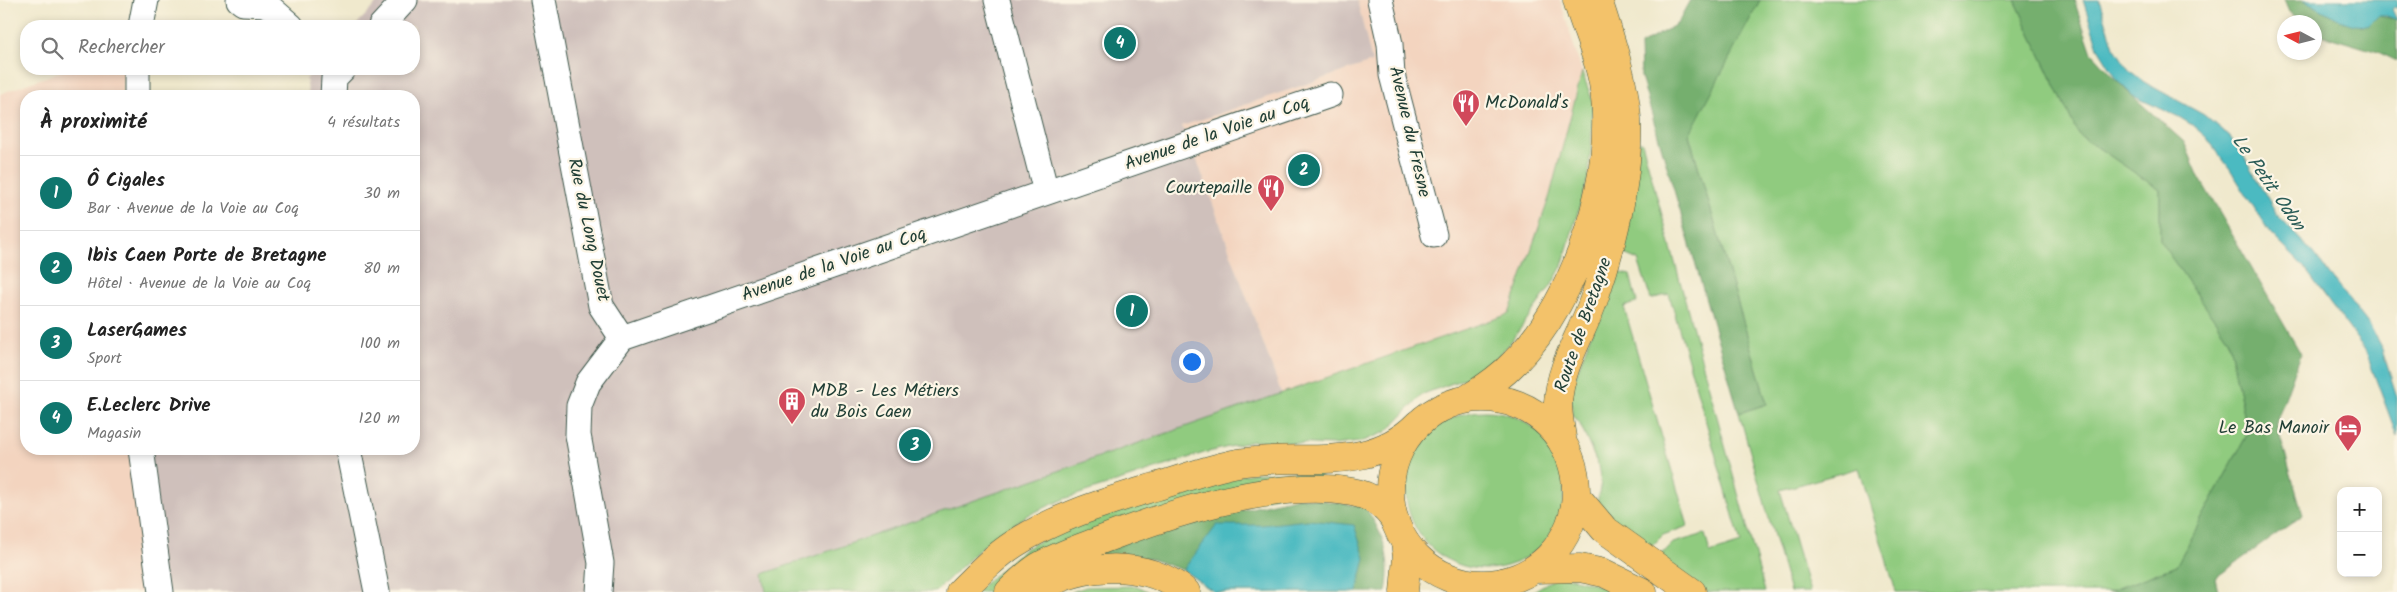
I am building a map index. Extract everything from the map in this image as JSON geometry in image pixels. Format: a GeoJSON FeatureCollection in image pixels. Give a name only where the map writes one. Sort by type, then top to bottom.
{"type":"FeatureCollection","features":[{"type":"Feature","properties":{"kind":"main road","name":"Route de Bretagne"},"geometry":{"type":"LineString","coordinates":[[1468,399],[1489,386],[1516,361],[1542,327],[1561,298],[1577,263],[1590,225],[1602,177],[1606,141],[1605,105],[1601,76],[1577,0]]}},
{"type":"Feature","properties":{"kind":"main road","name":"Route de Bretagne"},"geometry":{"type":"LineString","coordinates":[[1563,444],[1559,421],[1560,389],[1570,354],[1592,307],[1607,259],[1624,173],[1627,142],[1627,116],[1624,94],[1598,0]]}},
{"type":"Feature","properties":{"kind":"main road"},"geometry":{"type":"LineString","coordinates":[[960,592],[985,567],[1014,544],[1044,527],[1084,510],[1239,463],[1290,459],[1338,459],[1371,454],[1404,438],[1418,424],[1450,404],[1468,399],[1490,398],[1504,401],[1532,412],[1550,426],[1563,444],[1574,469],[1576,496],[1572,518],[1564,537],[1551,555],[1534,569],[1491,587],[1485,584],[1466,583],[1432,569],[1417,557],[1377,502],[1354,492],[1307,488],[1235,499],[1141,525],[1057,557],[1020,580],[1009,592]]}},
{"type":"Feature","properties":{"kind":"main road"},"geometry":{"type":"LineString","coordinates":[[1404,592],[1408,557],[1391,500],[1391,480],[1399,453],[1405,441],[1418,424]]}},
{"type":"Feature","properties":{"kind":"main road"},"geometry":{"type":"LineString","coordinates":[[1576,496],[1604,529],[1692,592]]}},
{"type":"Feature","properties":{"kind":"main road"},"geometry":{"type":"LineString","coordinates":[[1034,592],[1077,571],[1109,567],[1149,574],[1177,584],[1186,592]]}},
{"type":"Feature","properties":{"kind":"main road"},"geometry":{"type":"LineString","coordinates":[[1534,569],[1580,568],[1604,573],[1643,592]]}},
{"type":"Feature","properties":{"kind":"street"},"geometry":{"type":"LineString","coordinates":[[142,20],[146,0]]}},
{"type":"Feature","properties":{"kind":"street"},"geometry":{"type":"LineString","coordinates":[[239,0],[243,3],[266,4],[284,20]]}},
{"type":"Feature","properties":{"kind":"street"},"geometry":{"type":"LineString","coordinates":[[387,20],[405,0]]}},
{"type":"Feature","properties":{"kind":"street","name":"Rue du Long Douet"},"geometry":{"type":"LineString","coordinates":[[543,0],[601,306],[622,338]]}},
{"type":"Feature","properties":{"kind":"street"},"geometry":{"type":"LineString","coordinates":[[997,0],[1046,192]]}},
{"type":"Feature","properties":{"kind":"street","name":"Avenue du Fresne"},"geometry":{"type":"LineString","coordinates":[[1380,0],[1390,44],[1392,75],[1434,235]]}},
{"type":"Feature","properties":{"kind":"street"},"geometry":{"type":"LineString","coordinates":[[137,75],[137,90]]}},
{"type":"Feature","properties":{"kind":"street"},"geometry":{"type":"LineString","coordinates":[[333,90],[334,78],[337,75]]}},
{"type":"Feature","properties":{"kind":"street","name":"Avenue de la Voie au Coq"},"geometry":{"type":"LineString","coordinates":[[622,338],[1330,95]]}},
{"type":"Feature","properties":{"kind":"street"},"geometry":{"type":"LineString","coordinates":[[599,592],[601,563],[578,436],[579,406],[588,383],[622,338]]}},
{"type":"Feature","properties":{"kind":"street"},"geometry":{"type":"LineString","coordinates":[[142,455],[161,592]]}},
{"type":"Feature","properties":{"kind":"street"},"geometry":{"type":"LineString","coordinates":[[349,455],[377,592]]}},
{"type":"Feature","properties":{"kind":"shaded area"},"geometry":{"type":"Polygon","coordinates":[[[380,0],[1357,0],[1372,62],[1182,126],[1198,163],[1282,395],[763,574],[766,592],[151,592],[130,455],[420,455],[420,90],[308,90],[306,79],[310,75],[420,75],[420,20],[361,20],[380,0]]]}},
{"type":"Feature","properties":{"kind":"shaded area"},"geometry":{"type":"Polygon","coordinates":[[[1357,0],[1560,0],[1582,72],[1550,195],[1509,314],[1282,395],[1198,163],[1182,126],[1372,62],[1357,0]]]}},
{"type":"Feature","properties":{"kind":"shaded area"},"geometry":{"type":"Polygon","coordinates":[[[51,75],[123,75],[122,90],[20,90],[20,455],[130,455],[151,592],[0,592],[0,94],[51,75]]]}},
{"type":"Feature","properties":{"kind":"green space"},"geometry":{"type":"Polygon","coordinates":[[[1690,0],[1760,0],[1689,135],[1767,404],[1739,413],[1641,77],[1640,45],[1677,24],[1690,0]]]}},
{"type":"Feature","properties":{"kind":"green space"},"geometry":{"type":"Polygon","coordinates":[[[1760,0],[2015,0],[2078,134],[2160,190],[2160,241],[2228,339],[2248,433],[2176,566],[2108,592],[1896,592],[1859,468],[1780,490],[1810,592],[1790,592],[1739,413],[1767,404],[1689,134],[1760,0]]]}},
{"type":"Feature","properties":{"kind":"green space"},"geometry":{"type":"Polygon","coordinates":[[[2015,0],[2074,0],[2092,53],[2127,91],[2184,142],[2199,177],[2301,354],[2276,423],[2303,515],[2215,578],[2218,592],[2108,592],[2176,566],[2248,433],[2228,339],[2160,241],[2160,190],[2078,134],[2015,0]]]}},
{"type":"Feature","properties":{"kind":"green space"},"geometry":{"type":"Polygon","coordinates":[[[2284,0],[2304,0],[2342,21],[2364,27],[2378,16],[2396,19],[2397,61],[2378,52],[2322,35],[2322,15],[2293,15],[2289,12],[2284,0]]]}},
{"type":"Feature","properties":{"kind":"green space"},"geometry":{"type":"Polygon","coordinates":[[[1582,72],[1593,102],[1588,178],[1562,266],[1551,286],[1507,347],[1480,373],[1423,394],[1386,432],[1360,442],[1333,445],[1253,441],[1204,453],[1064,499],[1026,516],[982,547],[935,592],[766,592],[763,574],[1509,314],[1550,195],[1582,72]]]}},
{"type":"Feature","properties":{"kind":"green space"},"geometry":{"type":"Polygon","coordinates":[[[1639,142],[1642,142],[1765,592],[1707,592],[1663,560],[1662,554],[1673,543],[1705,534],[1710,553],[1741,543],[1669,294],[1651,299],[1638,260],[1624,254],[1639,142]]]}},
{"type":"Feature","properties":{"kind":"green space"},"geometry":{"type":"Polygon","coordinates":[[[1618,272],[1630,275],[1637,302],[1624,307],[1688,526],[1663,535],[1648,550],[1597,504],[1601,482],[1598,465],[1580,424],[1572,414],[1571,389],[1613,274],[1618,272]]]}},
{"type":"Feature","properties":{"kind":"green space"},"geometry":{"type":"Polygon","coordinates":[[[1493,411],[1508,414],[1522,420],[1541,434],[1551,446],[1561,467],[1564,490],[1561,513],[1551,534],[1541,546],[1529,556],[1508,566],[1493,569],[1477,569],[1462,566],[1441,556],[1419,534],[1407,505],[1406,482],[1409,467],[1419,446],[1441,424],[1470,412],[1493,411]]]}},
{"type":"Feature","properties":{"kind":"green space"},"geometry":{"type":"Polygon","coordinates":[[[1323,472],[1319,480],[1001,592],[975,592],[1025,549],[1062,529],[1212,480],[1256,473],[1323,472]]]}},
{"type":"Feature","properties":{"kind":"green space"},"geometry":{"type":"Polygon","coordinates":[[[1300,497],[1365,507],[1382,537],[1385,547],[1388,568],[1386,592],[1214,592],[1183,570],[1151,559],[1093,556],[1157,529],[1300,497]]]}},
{"type":"Feature","properties":{"kind":"green space"},"geometry":{"type":"Polygon","coordinates":[[[1560,575],[1623,592],[1532,592],[1560,575]]]}},
{"type":"Feature","properties":{"kind":"green space"},"geometry":{"type":"Polygon","coordinates":[[[1137,586],[1148,592],[1072,592],[1086,587],[1137,586]]]}},
{"type":"Feature","properties":{"kind":"water"},"geometry":{"type":"Polygon","coordinates":[[[2083,0],[2099,0],[2114,47],[2129,70],[2144,82],[2204,115],[2230,137],[2243,155],[2278,216],[2312,252],[2369,325],[2382,349],[2397,397],[2397,436],[2365,350],[2303,266],[2270,233],[2230,169],[2206,137],[2179,117],[2133,96],[2119,82],[2098,48],[2083,0]]]}},
{"type":"Feature","properties":{"kind":"water"},"geometry":{"type":"Polygon","coordinates":[[[2304,0],[2397,0],[2397,9],[2395,7],[2392,9],[2397,20],[2387,16],[2378,16],[2368,26],[2354,25],[2342,21],[2304,0]]]}},
{"type":"Feature","properties":{"kind":"water"},"geometry":{"type":"Polygon","coordinates":[[[1308,520],[1354,525],[1365,558],[1357,592],[1214,592],[1183,570],[1217,525],[1262,525],[1308,520]]]}},
{"type":"Feature","properties":{"kind":"place","name":"E.Leclerc Drive"},"geometry":{"type":"Point","coordinates":[1120,43]}},
{"type":"Feature","properties":{"kind":"place","name":"McDonald's"},"geometry":{"type":"Point","coordinates":[1466,127]}},
{"type":"Feature","properties":{"kind":"place","name":"Ibis Caen Porte de Bretagne"},"geometry":{"type":"Point","coordinates":[1304,170]}},
{"type":"Feature","properties":{"kind":"place","name":"Courtepaille"},"geometry":{"type":"Point","coordinates":[1271,212]}},
{"type":"Feature","properties":{"kind":"place","name":"Ô Cigales"},"geometry":{"type":"Point","coordinates":[1132,311]}},
{"type":"Feature","properties":{"kind":"place","name":"MDB - Les Métiers du Bois Caen"},"geometry":{"type":"Point","coordinates":[792,425]}},
{"type":"Feature","properties":{"kind":"place","name":"LaserGames"},"geometry":{"type":"Point","coordinates":[915,445]}},
{"type":"Feature","properties":{"kind":"place","name":"Le Bas Manoir"},"geometry":{"type":"Point","coordinates":[2348,452]}},
{"type":"Feature","properties":{"kind":"water label","name":"Le Petit Odon"},"geometry":{"type":"Point","coordinates":[2268,183]}}]}
